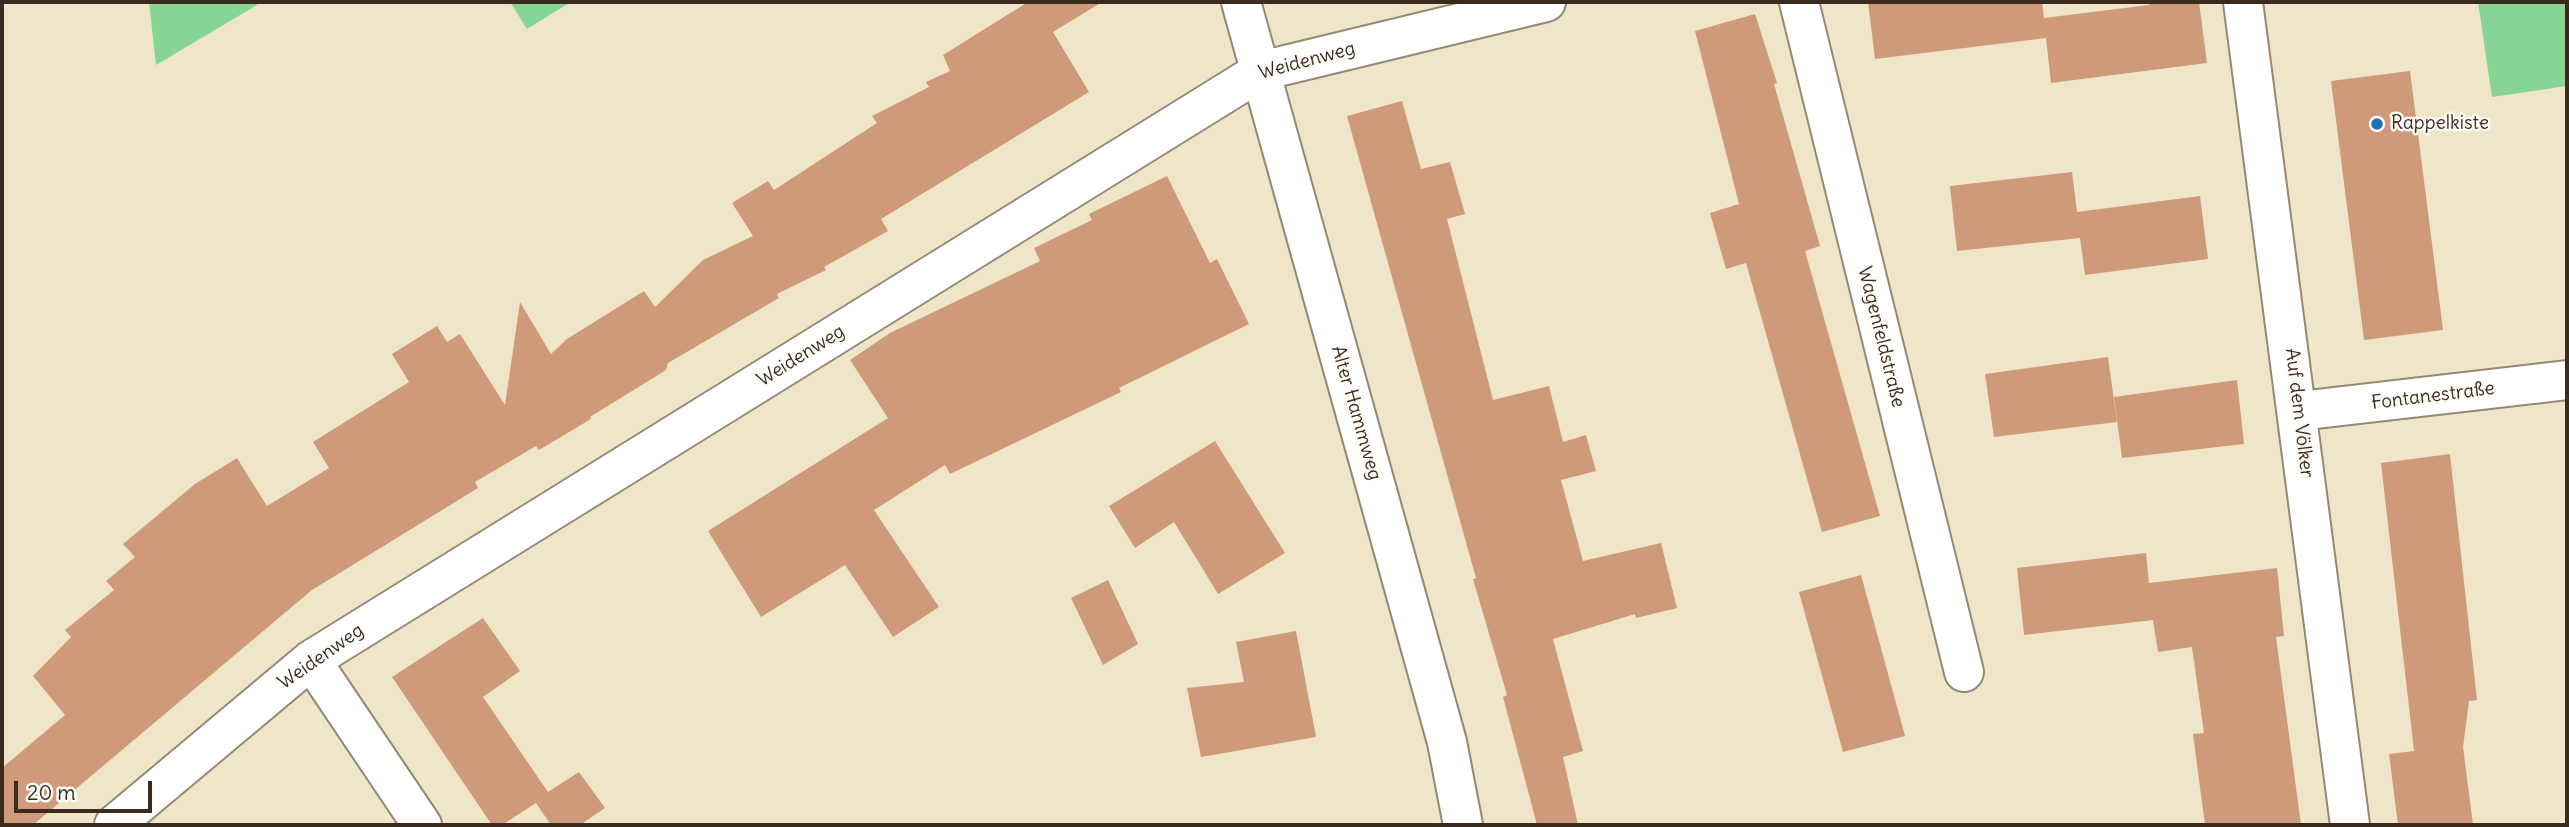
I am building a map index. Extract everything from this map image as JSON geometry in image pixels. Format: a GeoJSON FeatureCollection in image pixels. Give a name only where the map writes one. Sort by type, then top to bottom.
{"type":"FeatureCollection","features":[{"type":"Feature","properties":{"kind":"street","name":"Alter Hammweg"},"geometry":{"type":"LineString","coordinates":[[1241,2],[1447,742],[1463,825]]}},
{"type":"Feature","properties":{"kind":"street","name":"Weidenweg"},"geometry":{"type":"LineString","coordinates":[[114,825],[311,660],[1261,71],[1546,2]]}},
{"type":"Feature","properties":{"kind":"street","name":"Wagenfeldstraße"},"geometry":{"type":"LineString","coordinates":[[1799,2],[1964,672]]}},
{"type":"Feature","properties":{"kind":"street","name":"Auf dem Völker"},"geometry":{"type":"LineString","coordinates":[[2244,2],[2299,411],[2350,825]]}},
{"type":"Feature","properties":{"kind":"street","name":"Fontanestraße"},"geometry":{"type":"LineString","coordinates":[[2299,411],[2567,380]]}},
{"type":"Feature","properties":{"kind":"street"},"geometry":{"type":"LineString","coordinates":[[311,660],[422,825]]}},
{"type":"Feature","properties":{"kind":"green space"},"geometry":{"type":"Polygon","coordinates":[[[149,2],[262,2],[156,65],[149,2]]]}},
{"type":"Feature","properties":{"kind":"green space"},"geometry":{"type":"Polygon","coordinates":[[[510,2],[571,2],[527,29],[510,2]]]}},
{"type":"Feature","properties":{"kind":"green space"},"geometry":{"type":"Polygon","coordinates":[[[2478,2],[2567,2],[2567,86],[2492,97],[2478,2]]]}},
{"type":"Feature","properties":{"kind":"building"},"geometry":{"type":"Polygon","coordinates":[[[1028,2],[1102,2],[1053,32],[1089,92],[881,219],[888,231],[824,267],[826,270],[777,294],[779,298],[668,363],[666,370],[590,417],[591,419],[539,450],[536,446],[475,482],[478,488],[312,590],[33,825],[2,825],[2,768],[65,715],[33,676],[71,637],[65,630],[114,590],[106,581],[135,557],[123,544],[195,484],[237,458],[267,506],[329,468],[313,442],[409,382],[392,354],[437,326],[447,342],[460,334],[505,405],[520,302],[551,354],[567,339],[644,291],[655,307],[703,260],[753,236],[732,203],[768,181],[774,190],[877,123],[872,116],[929,87],[926,82],[950,71],[943,55],[1028,2]]]}},
{"type":"Feature","properties":{"kind":"building"},"geometry":{"type":"Polygon","coordinates":[[[1868,2],[2042,2],[2044,18],[2149,5],[2149,2],[2199,2],[2207,63],[2051,83],[2046,38],[1875,59],[1868,2]]]}},
{"type":"Feature","properties":{"kind":"building"},"geometry":{"type":"Polygon","coordinates":[[[1755,14],[1777,83],[1774,84],[1820,246],[1805,251],[1880,516],[1822,532],[1746,263],[1726,269],[1710,213],[1739,204],[1695,31],[1755,14]]]}},
{"type":"Feature","properties":{"kind":"building"},"geometry":{"type":"Polygon","coordinates":[[[2410,71],[2443,330],[2364,340],[2331,81],[2410,71]]]}},
{"type":"Feature","properties":{"kind":"building"},"geometry":{"type":"Polygon","coordinates":[[[1402,101],[1421,169],[1450,162],[1465,214],[1447,219],[1493,400],[1549,386],[1563,442],[1586,435],[1596,471],[1561,480],[1583,561],[1661,543],[1677,608],[1636,618],[1635,614],[1553,639],[1583,751],[1563,757],[1578,825],[1537,825],[1503,697],[1507,695],[1473,579],[1476,578],[1347,116],[1402,101]]]}},
{"type":"Feature","properties":{"kind":"building"},"geometry":{"type":"Polygon","coordinates":[[[2072,172],[2077,212],[2200,196],[2208,259],[2085,275],[2080,238],[1957,251],[1950,186],[2072,172]]]}},
{"type":"Feature","properties":{"kind":"building"},"geometry":{"type":"Polygon","coordinates":[[[1167,176],[1210,263],[1217,259],[1249,324],[1119,388],[1121,392],[950,474],[945,465],[874,510],[939,607],[893,637],[845,565],[761,617],[708,531],[888,418],[850,360],[890,333],[1040,261],[1034,248],[1092,220],[1089,214],[1167,176]]]}},
{"type":"Feature","properties":{"kind":"building"},"geometry":{"type":"Polygon","coordinates":[[[2108,357],[2117,422],[1994,437],[1985,374],[2108,357]]]}},
{"type":"Feature","properties":{"kind":"building"},"geometry":{"type":"Polygon","coordinates":[[[2237,380],[2244,444],[2122,458],[2114,397],[2237,380]]]}},
{"type":"Feature","properties":{"kind":"building"},"geometry":{"type":"Polygon","coordinates":[[[1215,441],[1285,553],[1218,594],[1174,522],[1135,548],[1109,506],[1215,441]]]}},
{"type":"Feature","properties":{"kind":"building"},"geometry":{"type":"Polygon","coordinates":[[[2450,454],[2477,700],[2469,701],[2463,747],[2473,825],[2398,825],[2389,754],[2414,751],[2381,463],[2450,454]]]}},
{"type":"Feature","properties":{"kind":"building"},"geometry":{"type":"Polygon","coordinates":[[[2146,553],[2149,583],[2277,568],[2284,636],[2276,637],[2301,825],[2205,825],[2193,734],[2204,733],[2192,647],[2158,652],[2153,620],[2024,635],[2017,568],[2146,553]]]}},
{"type":"Feature","properties":{"kind":"building"},"geometry":{"type":"Polygon","coordinates":[[[1861,575],[1905,736],[1843,752],[1799,592],[1861,575]]]}},
{"type":"Feature","properties":{"kind":"building"},"geometry":{"type":"Polygon","coordinates":[[[1108,580],[1138,644],[1103,665],[1071,598],[1108,580]]]}},
{"type":"Feature","properties":{"kind":"building"},"geometry":{"type":"Polygon","coordinates":[[[483,618],[520,671],[483,697],[548,792],[579,772],[605,808],[580,825],[551,825],[536,803],[502,825],[492,825],[392,677],[483,618]]]}},
{"type":"Feature","properties":{"kind":"building"},"geometry":{"type":"Polygon","coordinates":[[[1296,631],[1316,737],[1201,757],[1187,688],[1244,682],[1236,642],[1296,631]]]}},
{"type":"Feature","properties":{"kind":"place","name":"Rappelkiste"},"geometry":{"type":"Point","coordinates":[2377,124]}}]}
